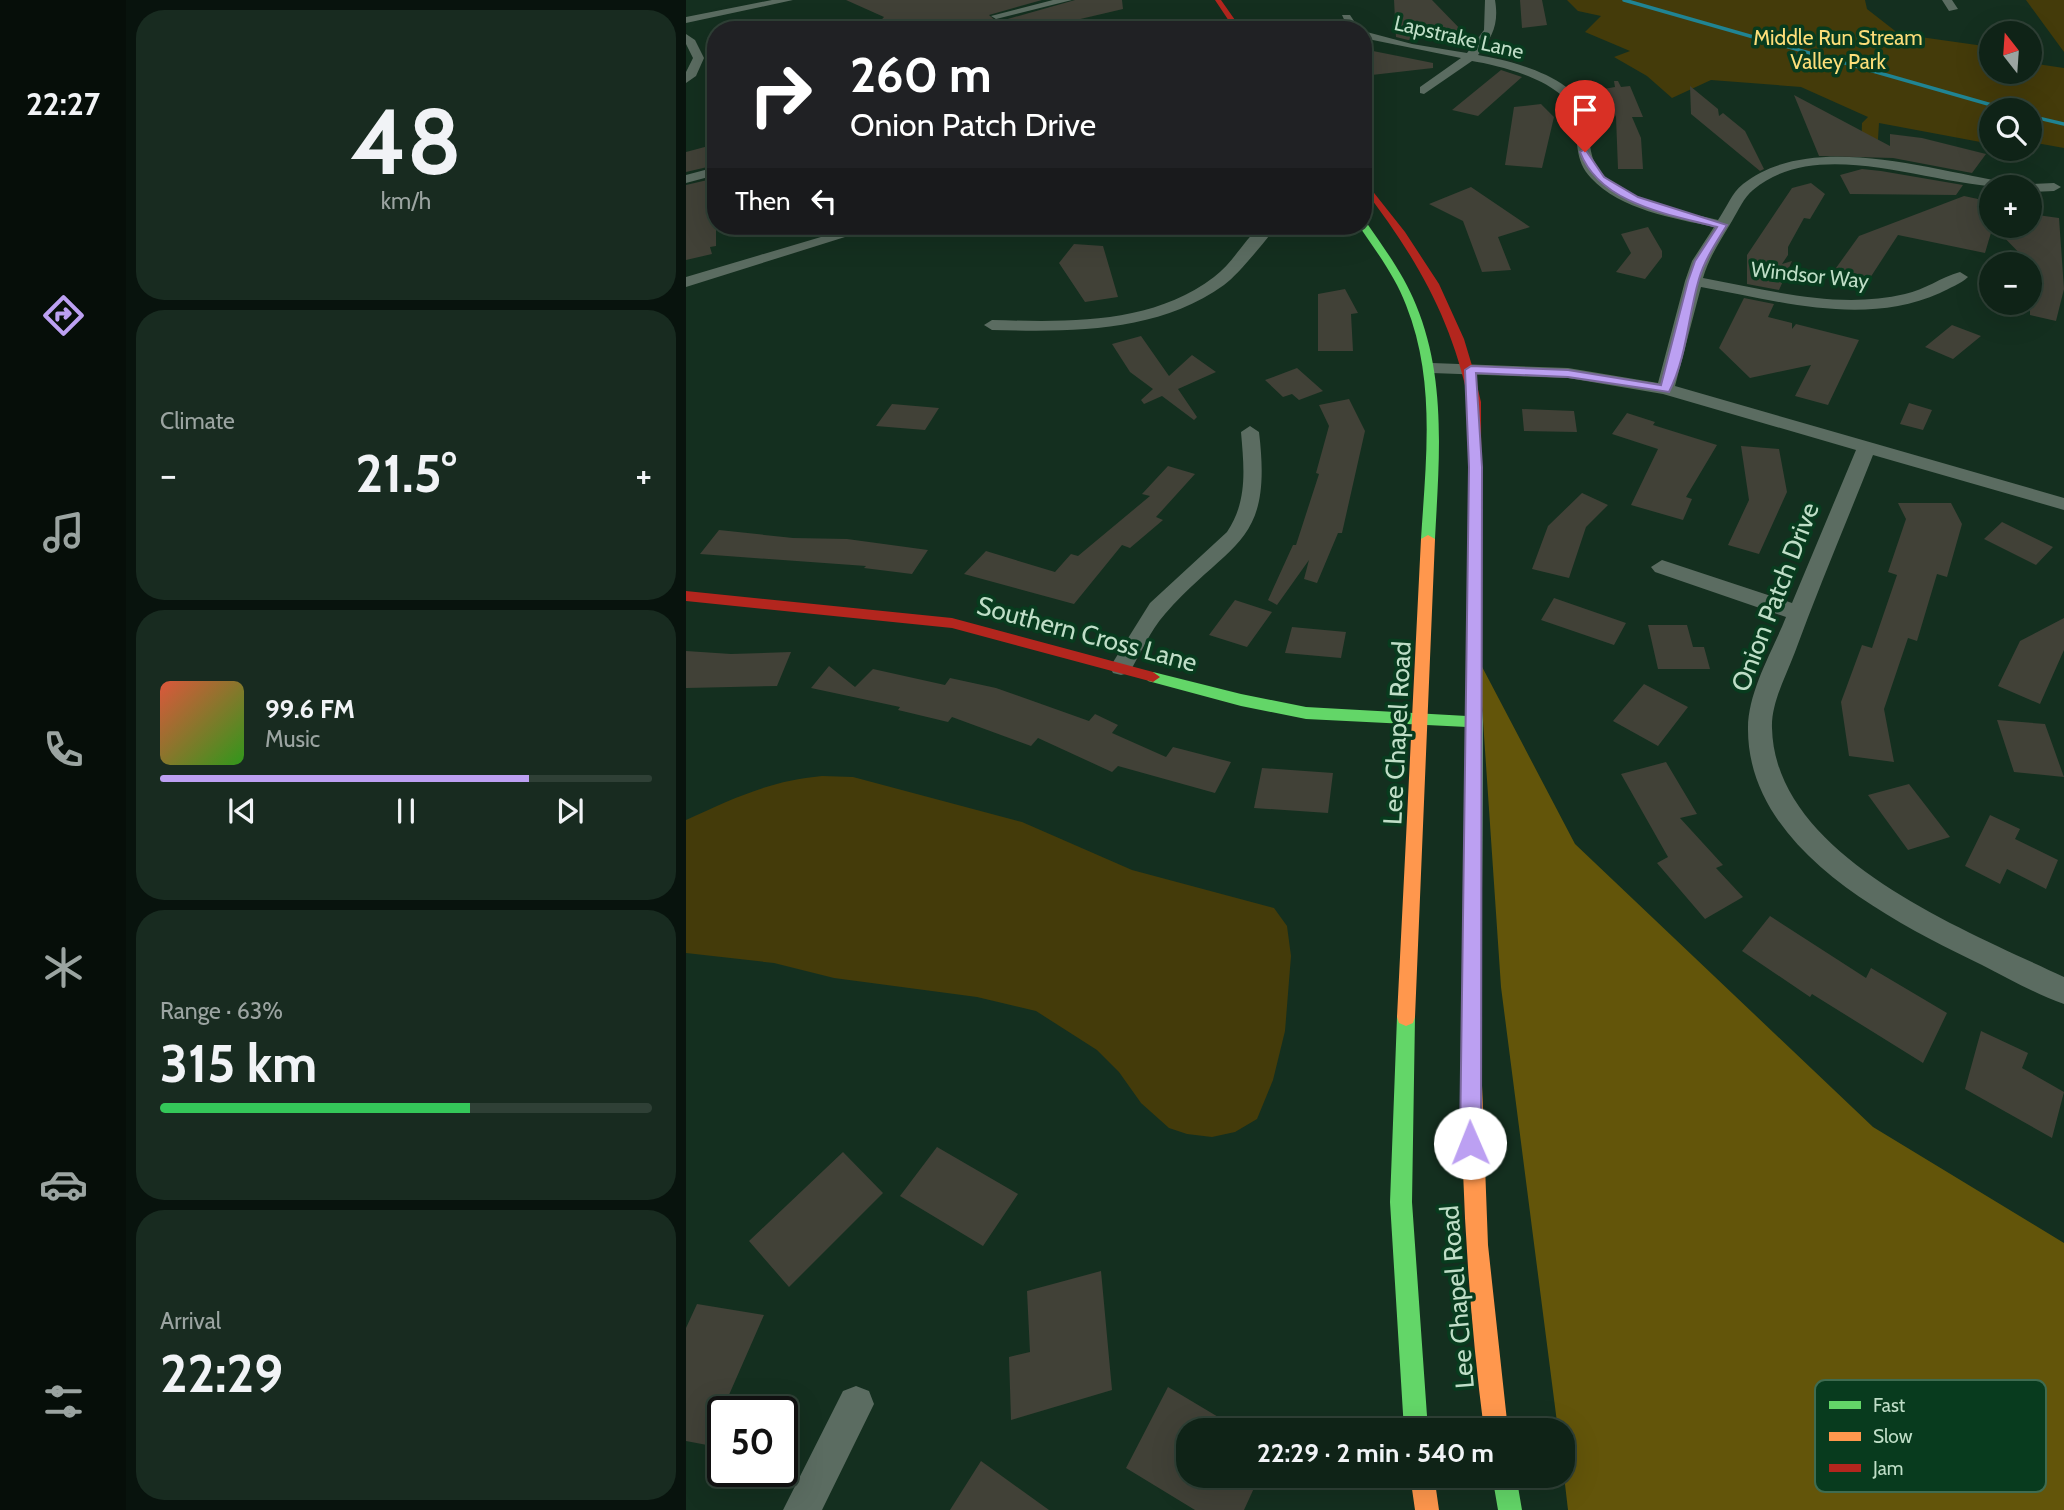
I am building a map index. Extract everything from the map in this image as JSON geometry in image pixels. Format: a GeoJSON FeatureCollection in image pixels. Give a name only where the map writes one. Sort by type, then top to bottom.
{"type":"FeatureCollection","features":[{"type":"Feature","properties":{"kind":"main road"},"geometry":{"type":"LineString","coordinates":[[1218,0],[1233,21]]}},
{"type":"Feature","properties":{"kind":"main road","name":"Lee Chapel Road"},"geometry":{"type":"LineString","coordinates":[[1372,202],[1439,285],[1460,331],[1471,370],[1475,467],[1475,722],[1469,1121],[1479,1313],[1494,1418]]}},
{"type":"Feature","properties":{"kind":"main road","name":"Lee Chapel Road"},"geometry":{"type":"LineString","coordinates":[[1371,235],[1411,294],[1428,339],[1435,398],[1399,1213],[1415,1418]]}},
{"type":"Feature","properties":{"kind":"main road","name":"Southern Cross Lane"},"geometry":{"type":"LineString","coordinates":[[686,596],[952,623],[1233,699],[1287,710],[1475,722]]}},
{"type":"Feature","properties":{"kind":"main road"},"geometry":{"type":"LineString","coordinates":[[1424,1488],[1427,1510]]}},
{"type":"Feature","properties":{"kind":"main road"},"geometry":{"type":"LineString","coordinates":[[1506,1488],[1510,1510]]}},
{"type":"Feature","properties":{"kind":"street"},"geometry":{"type":"LineString","coordinates":[[686,20],[788,0]]}},
{"type":"Feature","properties":{"kind":"street"},"geometry":{"type":"LineString","coordinates":[[996,16],[1067,0]]}},
{"type":"Feature","properties":{"kind":"street"},"geometry":{"type":"LineString","coordinates":[[1424,90],[1479,48],[1492,27],[1490,0]]}},
{"type":"Feature","properties":{"kind":"street","name":"Lapstrake Lane"},"geometry":{"type":"LineString","coordinates":[[1372,36],[1532,73],[1566,93],[1582,114],[1586,159],[1601,179],[1614,189],[1662,210],[1722,225]]}},
{"type":"Feature","properties":{"kind":"street"},"geometry":{"type":"LineString","coordinates":[[686,37],[699,56],[696,74]]}},
{"type":"Feature","properties":{"kind":"street"},"geometry":{"type":"LineString","coordinates":[[1665,389],[1675,363],[1700,261],[1745,189],[1755,180],[1787,167],[1812,163],[1870,163],[1979,182]]}},
{"type":"Feature","properties":{"kind":"street"},"geometry":{"type":"LineString","coordinates":[[686,179],[707,173]]}},
{"type":"Feature","properties":{"kind":"street"},"geometry":{"type":"LineString","coordinates":[[2042,188],[2054,187]]}},
{"type":"Feature","properties":{"kind":"street"},"geometry":{"type":"LineString","coordinates":[[686,282],[843,235]]}},
{"type":"Feature","properties":{"kind":"street"},"geometry":{"type":"LineString","coordinates":[[992,325],[1058,327],[1095,324],[1140,315],[1181,302],[1210,286],[1235,267],[1260,235]]}},
{"type":"Feature","properties":{"kind":"street","name":"Windsor Way"},"geometry":{"type":"LineString","coordinates":[[1693,281],[1822,302],[1864,305],[1907,299],[1960,277]]}},
{"type":"Feature","properties":{"kind":"street"},"geometry":{"type":"LineString","coordinates":[[1432,368],[1568,373],[1665,389],[2064,504]]}},
{"type":"Feature","properties":{"kind":"street"},"geometry":{"type":"LineString","coordinates":[[1122,667],[1156,610],[1178,586],[1220,553],[1245,521],[1256,483],[1250,432]]}},
{"type":"Feature","properties":{"kind":"street","name":"Onion Patch Drive"},"geometry":{"type":"LineString","coordinates":[[1867,446],[1798,613],[1762,712],[1760,729],[1767,771],[1774,793],[1792,821],[1819,852],[1855,881],[2064,991]]}},
{"type":"Feature","properties":{"kind":"street"},"geometry":{"type":"LineString","coordinates":[[1662,567],[1798,613]]}},
{"type":"Feature","properties":{"kind":"street"},"geometry":{"type":"LineString","coordinates":[[802,1510],[856,1404]]}},
{"type":"Feature","properties":{"kind":"green space","name":"Middle Run Stream Valley Park"},"geometry":{"type":"Polygon","coordinates":[[[1567,0],[1865,0],[1867,9],[1899,34],[1979,45],[1979,84],[2042,84],[2042,65],[2064,68],[2064,148],[2042,144],[2042,98],[1979,98],[1979,142],[1879,123],[1877,155],[1861,153],[1862,123],[1868,117],[1801,87],[1711,80],[1672,98],[1647,76],[1614,57],[1630,51],[1585,32],[1601,16],[1578,11],[1567,0]]]}},
{"type":"Feature","properties":{"kind":"green space"},"geometry":{"type":"Polygon","coordinates":[[[2026,0],[2064,0],[2064,52],[2042,21],[2026,0]]]}},
{"type":"Feature","properties":{"kind":"green space"},"geometry":{"type":"Polygon","coordinates":[[[822,776],[853,777],[1022,822],[1132,870],[1274,908],[1287,926],[1291,956],[1285,1031],[1273,1080],[1257,1119],[1235,1132],[1212,1137],[1187,1134],[1169,1128],[1141,1103],[1119,1072],[1097,1050],[1036,1011],[977,997],[834,978],[774,963],[686,953],[686,820],[768,786],[822,776]]]}},
{"type":"Feature","properties":{"kind":"shaded area"},"geometry":{"type":"Polygon","coordinates":[[[1479,661],[1575,844],[1873,1127],[2064,1243],[2064,1510],[1568,1510],[1565,1488],[1575,1488],[1575,1418],[1556,1418],[1501,987],[1479,661]]]}},
{"type":"Feature","properties":{"kind":"building"},"geometry":{"type":"Polygon","coordinates":[[[846,0],[1042,0],[989,15],[996,21],[880,21],[884,17],[846,0]]]}},
{"type":"Feature","properties":{"kind":"building"},"geometry":{"type":"Polygon","coordinates":[[[1075,0],[1122,0],[1123,9],[1072,21],[1001,21],[1075,0]]]}},
{"type":"Feature","properties":{"kind":"building"},"geometry":{"type":"Polygon","coordinates":[[[1394,0],[1432,0],[1465,34],[1408,40],[1396,37],[1394,0]]]}},
{"type":"Feature","properties":{"kind":"building"},"geometry":{"type":"Polygon","coordinates":[[[1520,0],[1542,0],[1547,25],[1522,28],[1520,0]]]}},
{"type":"Feature","properties":{"kind":"building"},"geometry":{"type":"Polygon","coordinates":[[[1372,51],[1433,63],[1433,68],[1372,75],[1372,51]]]}},
{"type":"Feature","properties":{"kind":"building"},"geometry":{"type":"Polygon","coordinates":[[[1501,70],[1522,77],[1478,116],[1452,110],[1501,70]]]}},
{"type":"Feature","properties":{"kind":"building"},"geometry":{"type":"Polygon","coordinates":[[[1614,81],[1618,81],[1621,87],[1630,86],[1643,117],[1632,117],[1641,138],[1643,169],[1618,169],[1616,117],[1604,89],[1615,87],[1614,81]]]}},
{"type":"Feature","properties":{"kind":"building"},"geometry":{"type":"Polygon","coordinates":[[[1690,86],[1718,109],[1719,116],[1723,113],[1745,131],[1764,169],[1760,171],[1691,114],[1690,86]]]}},
{"type":"Feature","properties":{"kind":"building"},"geometry":{"type":"Polygon","coordinates":[[[1794,95],[1890,146],[1890,134],[1922,138],[1979,152],[1981,161],[1972,173],[1893,158],[1819,156],[1794,95]]]}},
{"type":"Feature","properties":{"kind":"building"},"geometry":{"type":"Polygon","coordinates":[[[1541,104],[1554,117],[1542,168],[1505,165],[1514,107],[1541,104]]]}},
{"type":"Feature","properties":{"kind":"building"},"geometry":{"type":"Polygon","coordinates":[[[707,146],[707,167],[686,172],[686,152],[707,146]]]}},
{"type":"Feature","properties":{"kind":"building"},"geometry":{"type":"Polygon","coordinates":[[[1862,169],[1963,185],[1956,195],[1850,194],[1840,175],[1862,169]]]}},
{"type":"Feature","properties":{"kind":"building"},"geometry":{"type":"Polygon","coordinates":[[[707,180],[707,235],[716,235],[716,246],[710,247],[712,254],[686,260],[686,185],[707,180]]]}},
{"type":"Feature","properties":{"kind":"building"},"geometry":{"type":"Polygon","coordinates":[[[1811,183],[1825,194],[1810,219],[1804,218],[1788,247],[1788,255],[1782,264],[1792,261],[1779,290],[1747,284],[1747,255],[1792,188],[1811,183]]]}},
{"type":"Feature","properties":{"kind":"building"},"geometry":{"type":"Polygon","coordinates":[[[1471,187],[1530,227],[1498,237],[1511,270],[1482,272],[1463,221],[1429,204],[1471,187]]]}},
{"type":"Feature","properties":{"kind":"building"},"geometry":{"type":"Polygon","coordinates":[[[1964,196],[1979,199],[1979,238],[1989,238],[1985,252],[1980,252],[1898,235],[1870,278],[1836,268],[1859,236],[1964,196]]]}},
{"type":"Feature","properties":{"kind":"building"},"geometry":{"type":"Polygon","coordinates":[[[2042,216],[2059,218],[2064,289],[2056,321],[2030,315],[2042,315],[2042,252],[2018,252],[2005,238],[2042,238],[2042,216]]]}},
{"type":"Feature","properties":{"kind":"building"},"geometry":{"type":"Polygon","coordinates":[[[1648,227],[1662,251],[1662,257],[1645,279],[1616,272],[1631,253],[1621,234],[1648,227]]]}},
{"type":"Feature","properties":{"kind":"building"},"geometry":{"type":"Polygon","coordinates":[[[1074,244],[1103,246],[1118,297],[1085,302],[1059,263],[1074,244]]]}},
{"type":"Feature","properties":{"kind":"building"},"geometry":{"type":"Polygon","coordinates":[[[1345,289],[1358,313],[1351,314],[1353,351],[1318,351],[1318,294],[1345,289]]]}},
{"type":"Feature","properties":{"kind":"building"},"geometry":{"type":"Polygon","coordinates":[[[1744,298],[1774,304],[1768,317],[1792,323],[1792,329],[1796,324],[1859,340],[1828,405],[1795,396],[1811,365],[1750,378],[1719,348],[1744,298]]]}},
{"type":"Feature","properties":{"kind":"building"},"geometry":{"type":"Polygon","coordinates":[[[1952,325],[1981,336],[1953,359],[1925,347],[1952,325]]]}},
{"type":"Feature","properties":{"kind":"building"},"geometry":{"type":"Polygon","coordinates":[[[1141,336],[1169,376],[1192,355],[1216,372],[1178,389],[1197,417],[1194,420],[1162,396],[1144,404],[1141,400],[1153,389],[1130,372],[1112,344],[1141,336]]]}},
{"type":"Feature","properties":{"kind":"building"},"geometry":{"type":"Polygon","coordinates":[[[1297,368],[1323,391],[1299,400],[1292,394],[1283,397],[1265,380],[1297,368]]]}},
{"type":"Feature","properties":{"kind":"building"},"geometry":{"type":"Polygon","coordinates":[[[1349,399],[1365,431],[1342,533],[1338,533],[1317,583],[1304,579],[1309,560],[1277,605],[1268,600],[1293,545],[1296,545],[1319,474],[1316,473],[1329,426],[1319,405],[1349,399]]]}},
{"type":"Feature","properties":{"kind":"building"},"geometry":{"type":"Polygon","coordinates":[[[1909,403],[1932,410],[1923,430],[1900,424],[1909,403]]]}},
{"type":"Feature","properties":{"kind":"building"},"geometry":{"type":"Polygon","coordinates":[[[892,404],[939,408],[925,430],[876,426],[892,404]]]}},
{"type":"Feature","properties":{"kind":"building"},"geometry":{"type":"Polygon","coordinates":[[[1522,409],[1574,411],[1577,432],[1524,431],[1522,409]]]}},
{"type":"Feature","properties":{"kind":"building"},"geometry":{"type":"Polygon","coordinates":[[[1627,413],[1655,422],[1653,425],[1717,445],[1686,497],[1692,499],[1683,520],[1631,505],[1658,449],[1612,434],[1627,413]]]}},
{"type":"Feature","properties":{"kind":"building"},"geometry":{"type":"Polygon","coordinates":[[[1741,446],[1779,449],[1787,492],[1759,554],[1728,545],[1749,500],[1741,446]]]}},
{"type":"Feature","properties":{"kind":"building"},"geometry":{"type":"Polygon","coordinates":[[[1168,466],[1195,474],[1156,517],[1163,520],[1130,548],[1122,545],[1074,604],[964,574],[986,551],[1055,572],[1071,554],[1078,556],[1150,496],[1142,494],[1168,466]]]}},
{"type":"Feature","properties":{"kind":"building"},"geometry":{"type":"Polygon","coordinates":[[[1582,493],[1608,505],[1586,527],[1569,578],[1532,569],[1548,526],[1582,493]]]}},
{"type":"Feature","properties":{"kind":"building"},"geometry":{"type":"Polygon","coordinates":[[[1898,503],[1951,503],[1962,524],[1947,577],[1937,574],[1917,641],[1908,638],[1884,709],[1894,762],[1849,756],[1841,702],[1862,645],[1872,648],[1897,575],[1888,572],[1906,519],[1898,503]]]}},
{"type":"Feature","properties":{"kind":"building"},"geometry":{"type":"Polygon","coordinates":[[[2002,522],[2053,547],[2036,565],[1984,539],[2002,522]]]}},
{"type":"Feature","properties":{"kind":"building"},"geometry":{"type":"Polygon","coordinates":[[[719,530],[793,538],[847,539],[928,550],[912,574],[864,568],[866,566],[700,554],[719,530]]]}},
{"type":"Feature","properties":{"kind":"building"},"geometry":{"type":"Polygon","coordinates":[[[1554,598],[1626,623],[1614,645],[1541,620],[1554,598]]]}},
{"type":"Feature","properties":{"kind":"building"},"geometry":{"type":"Polygon","coordinates":[[[1235,600],[1272,612],[1247,647],[1209,635],[1235,600]]]}},
{"type":"Feature","properties":{"kind":"building"},"geometry":{"type":"Polygon","coordinates":[[[2064,618],[2064,650],[2040,704],[1998,686],[2020,641],[2064,618]]]}},
{"type":"Feature","properties":{"kind":"building"},"geometry":{"type":"Polygon","coordinates":[[[1648,625],[1687,625],[1693,647],[1704,647],[1710,669],[1658,669],[1648,625]]]}},
{"type":"Feature","properties":{"kind":"building"},"geometry":{"type":"Polygon","coordinates":[[[1292,627],[1346,632],[1341,658],[1285,653],[1292,627]]]}},
{"type":"Feature","properties":{"kind":"building"},"geometry":{"type":"Polygon","coordinates":[[[686,651],[731,654],[791,652],[777,686],[686,688],[686,651]]]}},
{"type":"Feature","properties":{"kind":"building"},"geometry":{"type":"Polygon","coordinates":[[[829,666],[855,687],[873,669],[945,685],[950,678],[996,688],[1089,721],[1095,714],[1118,725],[1112,733],[1166,757],[1173,747],[1231,762],[1215,793],[1118,766],[1112,772],[1038,738],[1031,746],[952,717],[948,722],[898,710],[900,707],[811,688],[829,666]]]}},
{"type":"Feature","properties":{"kind":"building"},"geometry":{"type":"Polygon","coordinates":[[[1644,684],[1688,707],[1658,746],[1613,721],[1644,684]]]}},
{"type":"Feature","properties":{"kind":"building"},"geometry":{"type":"Polygon","coordinates":[[[1997,720],[2045,724],[2064,777],[2014,772],[1997,720]]]}},
{"type":"Feature","properties":{"kind":"building"},"geometry":{"type":"Polygon","coordinates":[[[1666,762],[1697,814],[1680,818],[1723,865],[1716,868],[1743,897],[1705,919],[1657,863],[1668,857],[1621,774],[1666,762]]]}},
{"type":"Feature","properties":{"kind":"building"},"geometry":{"type":"Polygon","coordinates":[[[1262,768],[1333,773],[1328,813],[1254,808],[1262,768]]]}},
{"type":"Feature","properties":{"kind":"building"},"geometry":{"type":"Polygon","coordinates":[[[1909,784],[1950,837],[1908,850],[1868,795],[1909,784]]]}},
{"type":"Feature","properties":{"kind":"building"},"geometry":{"type":"Polygon","coordinates":[[[1990,815],[2020,829],[2015,839],[2058,860],[2046,889],[2007,869],[2000,884],[1965,866],[1990,815]]]}},
{"type":"Feature","properties":{"kind":"building"},"geometry":{"type":"Polygon","coordinates":[[[1770,916],[1866,978],[1871,968],[1947,1013],[1923,1063],[1812,994],[1810,997],[1742,951],[1770,916]]]}},
{"type":"Feature","properties":{"kind":"building"},"geometry":{"type":"Polygon","coordinates":[[[1981,1031],[2028,1053],[2022,1068],[2064,1092],[2052,1138],[1965,1089],[1981,1031]]]}},
{"type":"Feature","properties":{"kind":"building"},"geometry":{"type":"Polygon","coordinates":[[[937,1147],[1018,1194],[983,1246],[900,1196],[937,1147]]]}},
{"type":"Feature","properties":{"kind":"building"},"geometry":{"type":"Polygon","coordinates":[[[843,1152],[883,1193],[789,1287],[749,1241],[843,1152]]]}},
{"type":"Feature","properties":{"kind":"building"},"geometry":{"type":"Polygon","coordinates":[[[1101,1271],[1112,1390],[1011,1420],[1009,1357],[1030,1352],[1027,1291],[1101,1271]]]}},
{"type":"Feature","properties":{"kind":"building"},"geometry":{"type":"Polygon","coordinates":[[[697,1304],[764,1315],[728,1396],[707,1396],[707,1445],[686,1441],[686,1328],[697,1304]]]}},
{"type":"Feature","properties":{"kind":"building"},"geometry":{"type":"Polygon","coordinates":[[[1168,1387],[1220,1418],[1176,1418],[1176,1488],[1254,1488],[1244,1510],[1195,1510],[1126,1468],[1168,1387]]]}},
{"type":"Feature","properties":{"kind":"building"},"geometry":{"type":"Polygon","coordinates":[[[981,1461],[1049,1510],[950,1510],[981,1461]]]}},
{"type":"Feature","properties":{"kind":"waterway"},"geometry":{"type":"LineString","coordinates":[[1624,0],[1979,101]]}},
{"type":"Feature","properties":{"kind":"waterway"},"geometry":{"type":"LineString","coordinates":[[2042,119],[2064,124]]}},
{"type":"Feature","properties":{"kind":"traffic: fast"},"geometry":{"type":"LineString","coordinates":[[1371,235],[1391,265],[1410,303],[1423,339],[1430,374],[1433,449],[1428,539]]}},
{"type":"Feature","properties":{"kind":"traffic: fast"},"geometry":{"type":"LineString","coordinates":[[1153,677],[1241,700],[1306,713],[1475,722]]}},
{"type":"Feature","properties":{"kind":"traffic: fast"},"geometry":{"type":"LineString","coordinates":[[1471,1059],[1475,691]]}},
{"type":"Feature","properties":{"kind":"traffic: fast"},"geometry":{"type":"LineString","coordinates":[[1406,1017],[1401,1202],[1415,1418]]}},
{"type":"Feature","properties":{"kind":"traffic: fast"},"geometry":{"type":"LineString","coordinates":[[1506,1488],[1510,1510]]}},
{"type":"Feature","properties":{"kind":"traffic: slow"},"geometry":{"type":"LineString","coordinates":[[1406,1017],[1428,539]]}},
{"type":"Feature","properties":{"kind":"traffic: slow"},"geometry":{"type":"LineString","coordinates":[[1471,1059],[1477,1245],[1484,1338],[1494,1418]]}},
{"type":"Feature","properties":{"kind":"traffic: slow"},"geometry":{"type":"LineString","coordinates":[[1424,1488],[1427,1510]]}},
{"type":"Feature","properties":{"kind":"traffic: jam"},"geometry":{"type":"LineString","coordinates":[[1218,0],[1233,21]]}},
{"type":"Feature","properties":{"kind":"traffic: jam"},"geometry":{"type":"LineString","coordinates":[[1372,194],[1434,284],[1459,339],[1475,402],[1475,691]]}},
{"type":"Feature","properties":{"kind":"traffic: jam"},"geometry":{"type":"LineString","coordinates":[[686,596],[952,623],[1153,677]]}},
{"type":"Feature","properties":{"kind":"route"},"geometry":{"type":"LineString","coordinates":[[1470,1143],[1475,722],[1475,402],[1471,370],[1568,373],[1665,389],[1675,363],[1693,281],[1700,261],[1722,225],[1662,210],[1614,189],[1590,167],[1585,152]]}}]}
